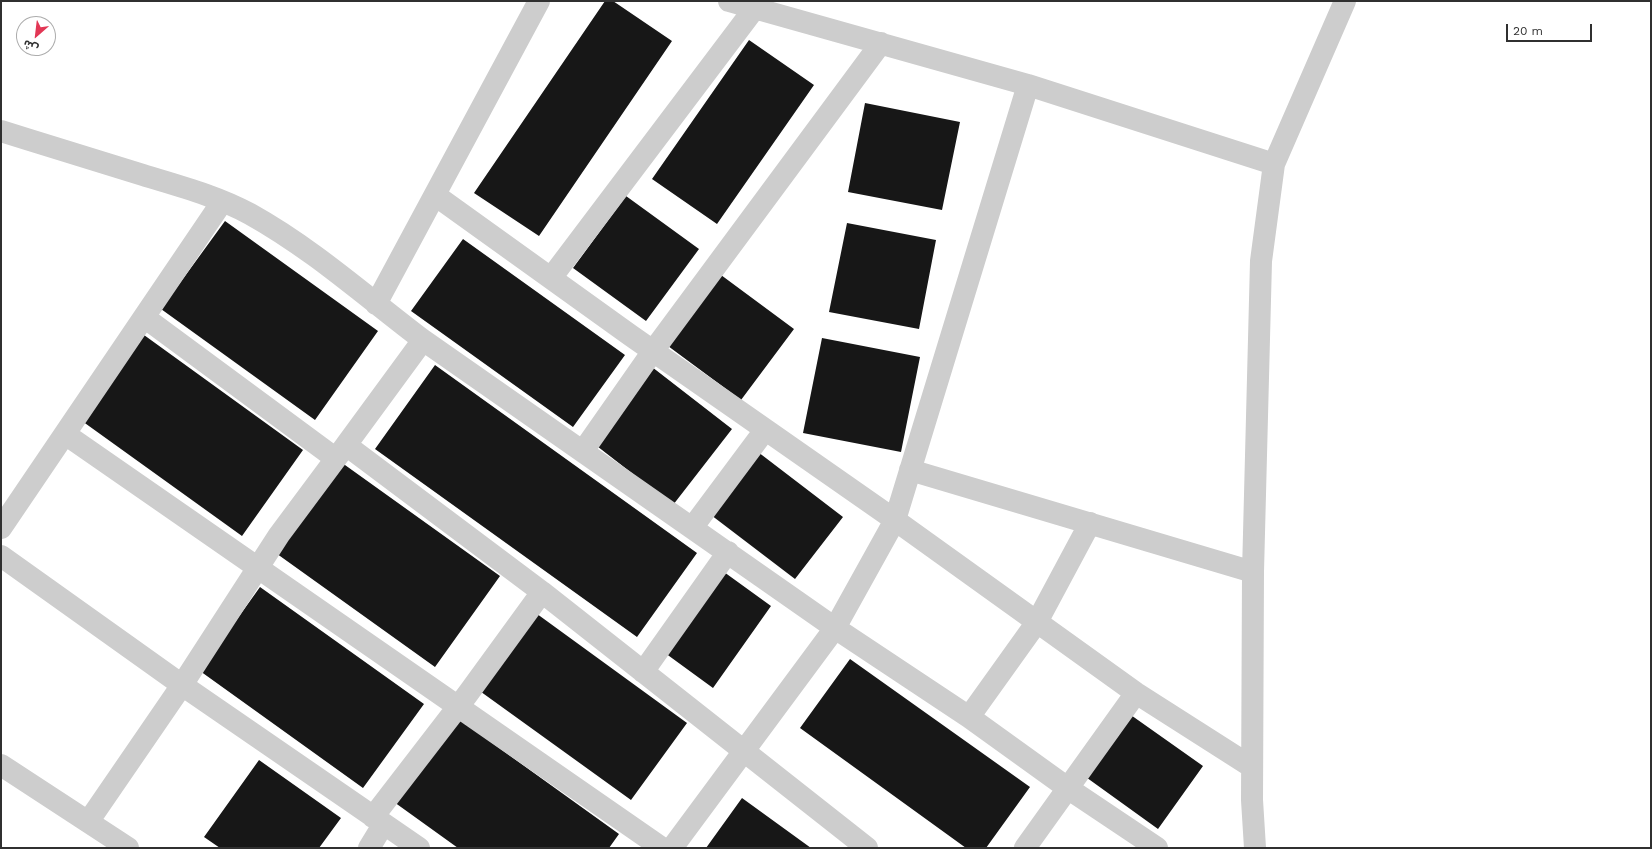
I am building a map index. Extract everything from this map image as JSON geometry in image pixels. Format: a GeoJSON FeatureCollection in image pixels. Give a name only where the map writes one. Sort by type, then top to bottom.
{"type":"FeatureCollection","features":[{"type":"Feature","properties":{"kind":"street"},"geometry":{"type":"LineString","coordinates":[[376,304],[539,1]]}},
{"type":"Feature","properties":{"kind":"street"},"geometry":{"type":"LineString","coordinates":[[728,1],[1028,85],[1274,164]]}},
{"type":"Feature","properties":{"kind":"street"},"geometry":{"type":"LineString","coordinates":[[1255,848],[1252,767],[1253,572],[1263,232],[1274,164],[1345,1]]}},
{"type":"Feature","properties":{"kind":"street"},"geometry":{"type":"LineString","coordinates":[[551,278],[754,8]]}},
{"type":"Feature","properties":{"kind":"street"},"geometry":{"type":"LineString","coordinates":[[583,451],[653,351],[881,43]]}},
{"type":"Feature","properties":{"kind":"street"},"geometry":{"type":"LineString","coordinates":[[672,848],[835,628],[895,520],[1028,85]]}},
{"type":"Feature","properties":{"kind":"street"},"geometry":{"type":"LineString","coordinates":[[1,131],[198,192],[248,213],[288,236],[349,280],[376,304],[423,340],[835,628],[969,717],[1069,789],[1157,848]]}},
{"type":"Feature","properties":{"kind":"street"},"geometry":{"type":"LineString","coordinates":[[434,195],[765,430],[895,520],[1136,693],[1252,767]]}},
{"type":"Feature","properties":{"kind":"street"},"geometry":{"type":"LineString","coordinates":[[1,528],[222,202]]}},
{"type":"Feature","properties":{"kind":"street"},"geometry":{"type":"LineString","coordinates":[[144,317],[542,592],[744,752],[859,846]]}},
{"type":"Feature","properties":{"kind":"street"},"geometry":{"type":"LineString","coordinates":[[88,822],[182,685],[279,535],[423,340]]}},
{"type":"Feature","properties":{"kind":"street"},"geometry":{"type":"LineString","coordinates":[[692,528],[765,430]]}},
{"type":"Feature","properties":{"kind":"street"},"geometry":{"type":"LineString","coordinates":[[65,434],[259,567],[662,848]]}},
{"type":"Feature","properties":{"kind":"street"},"geometry":{"type":"LineString","coordinates":[[910,470],[1253,572]]}},
{"type":"Feature","properties":{"kind":"street"},"geometry":{"type":"LineString","coordinates":[[969,717],[1037,622],[1090,523]]}},
{"type":"Feature","properties":{"kind":"street"},"geometry":{"type":"LineString","coordinates":[[644,672],[728,552]]}},
{"type":"Feature","properties":{"kind":"street"},"geometry":{"type":"LineString","coordinates":[[1,556],[182,685],[419,848]]}},
{"type":"Feature","properties":{"kind":"street"},"geometry":{"type":"LineString","coordinates":[[369,848],[378,821],[458,707],[542,592]]}},
{"type":"Feature","properties":{"kind":"street"},"geometry":{"type":"LineString","coordinates":[[1025,848],[1069,789],[1136,693]]}},
{"type":"Feature","properties":{"kind":"street"},"geometry":{"type":"LineString","coordinates":[[1,765],[128,848]]}},
{"type":"Feature","properties":{"kind":"building"},"geometry":{"type":"Polygon","coordinates":[[[605,1],[613,1],[672,41],[539,236],[474,193],[605,1]]]}},
{"type":"Feature","properties":{"kind":"building"},"geometry":{"type":"Polygon","coordinates":[[[749,40],[814,85],[717,224],[652,179],[749,40]]]}},
{"type":"Feature","properties":{"kind":"building"},"geometry":{"type":"Polygon","coordinates":[[[865,103],[960,122],[942,210],[848,192],[865,103]]]}},
{"type":"Feature","properties":{"kind":"building"},"geometry":{"type":"Polygon","coordinates":[[[626,196],[699,249],[646,321],[573,268],[626,196]]]}},
{"type":"Feature","properties":{"kind":"building"},"geometry":{"type":"Polygon","coordinates":[[[225,221],[378,331],[315,420],[161,309],[225,221]]]}},
{"type":"Feature","properties":{"kind":"building"},"geometry":{"type":"Polygon","coordinates":[[[847,223],[936,240],[919,329],[829,312],[847,223]]]}},
{"type":"Feature","properties":{"kind":"building"},"geometry":{"type":"Polygon","coordinates":[[[463,239],[625,355],[573,427],[411,311],[463,239]]]}},
{"type":"Feature","properties":{"kind":"building"},"geometry":{"type":"Polygon","coordinates":[[[721,275],[794,329],[741,400],[668,346],[721,275]]]}},
{"type":"Feature","properties":{"kind":"building"},"geometry":{"type":"Polygon","coordinates":[[[144,335],[303,450],[242,536],[82,421],[144,335]]]}},
{"type":"Feature","properties":{"kind":"building"},"geometry":{"type":"Polygon","coordinates":[[[822,338],[920,357],[901,452],[803,433],[822,338]]]}},
{"type":"Feature","properties":{"kind":"building"},"geometry":{"type":"Polygon","coordinates":[[[435,365],[697,553],[637,637],[375,449],[435,365]]]}},
{"type":"Feature","properties":{"kind":"building"},"geometry":{"type":"Polygon","coordinates":[[[652,367],[732,429],[673,505],[593,443],[652,367]]]}},
{"type":"Feature","properties":{"kind":"building"},"geometry":{"type":"Polygon","coordinates":[[[758,452],[843,517],[795,579],[711,515],[758,452]]]}},
{"type":"Feature","properties":{"kind":"building"},"geometry":{"type":"Polygon","coordinates":[[[338,460],[500,576],[435,667],[273,551],[338,460]]]}},
{"type":"Feature","properties":{"kind":"building"},"geometry":{"type":"Polygon","coordinates":[[[724,572],[771,606],[713,688],[665,653],[724,572]]]}},
{"type":"Feature","properties":{"kind":"building"},"geometry":{"type":"Polygon","coordinates":[[[260,587],[424,704],[363,788],[200,671],[260,587]]]}},
{"type":"Feature","properties":{"kind":"building"},"geometry":{"type":"Polygon","coordinates":[[[533,611],[687,723],[631,800],[477,689],[533,611]]]}},
{"type":"Feature","properties":{"kind":"building"},"geometry":{"type":"Polygon","coordinates":[[[850,659],[1030,787],[986,848],[966,848],[800,728],[850,659]]]}},
{"type":"Feature","properties":{"kind":"building"},"geometry":{"type":"Polygon","coordinates":[[[1128,713],[1203,766],[1158,829],[1083,775],[1128,713]]]}},
{"type":"Feature","properties":{"kind":"building"},"geometry":{"type":"Polygon","coordinates":[[[456,717],[619,834],[609,848],[458,848],[394,802],[456,717]]]}},
{"type":"Feature","properties":{"kind":"building"},"geometry":{"type":"Polygon","coordinates":[[[259,760],[341,818],[319,848],[220,848],[204,837],[259,760]]]}},
{"type":"Feature","properties":{"kind":"building"},"geometry":{"type":"Polygon","coordinates":[[[742,798],[811,848],[706,848],[742,798]]]}}]}
